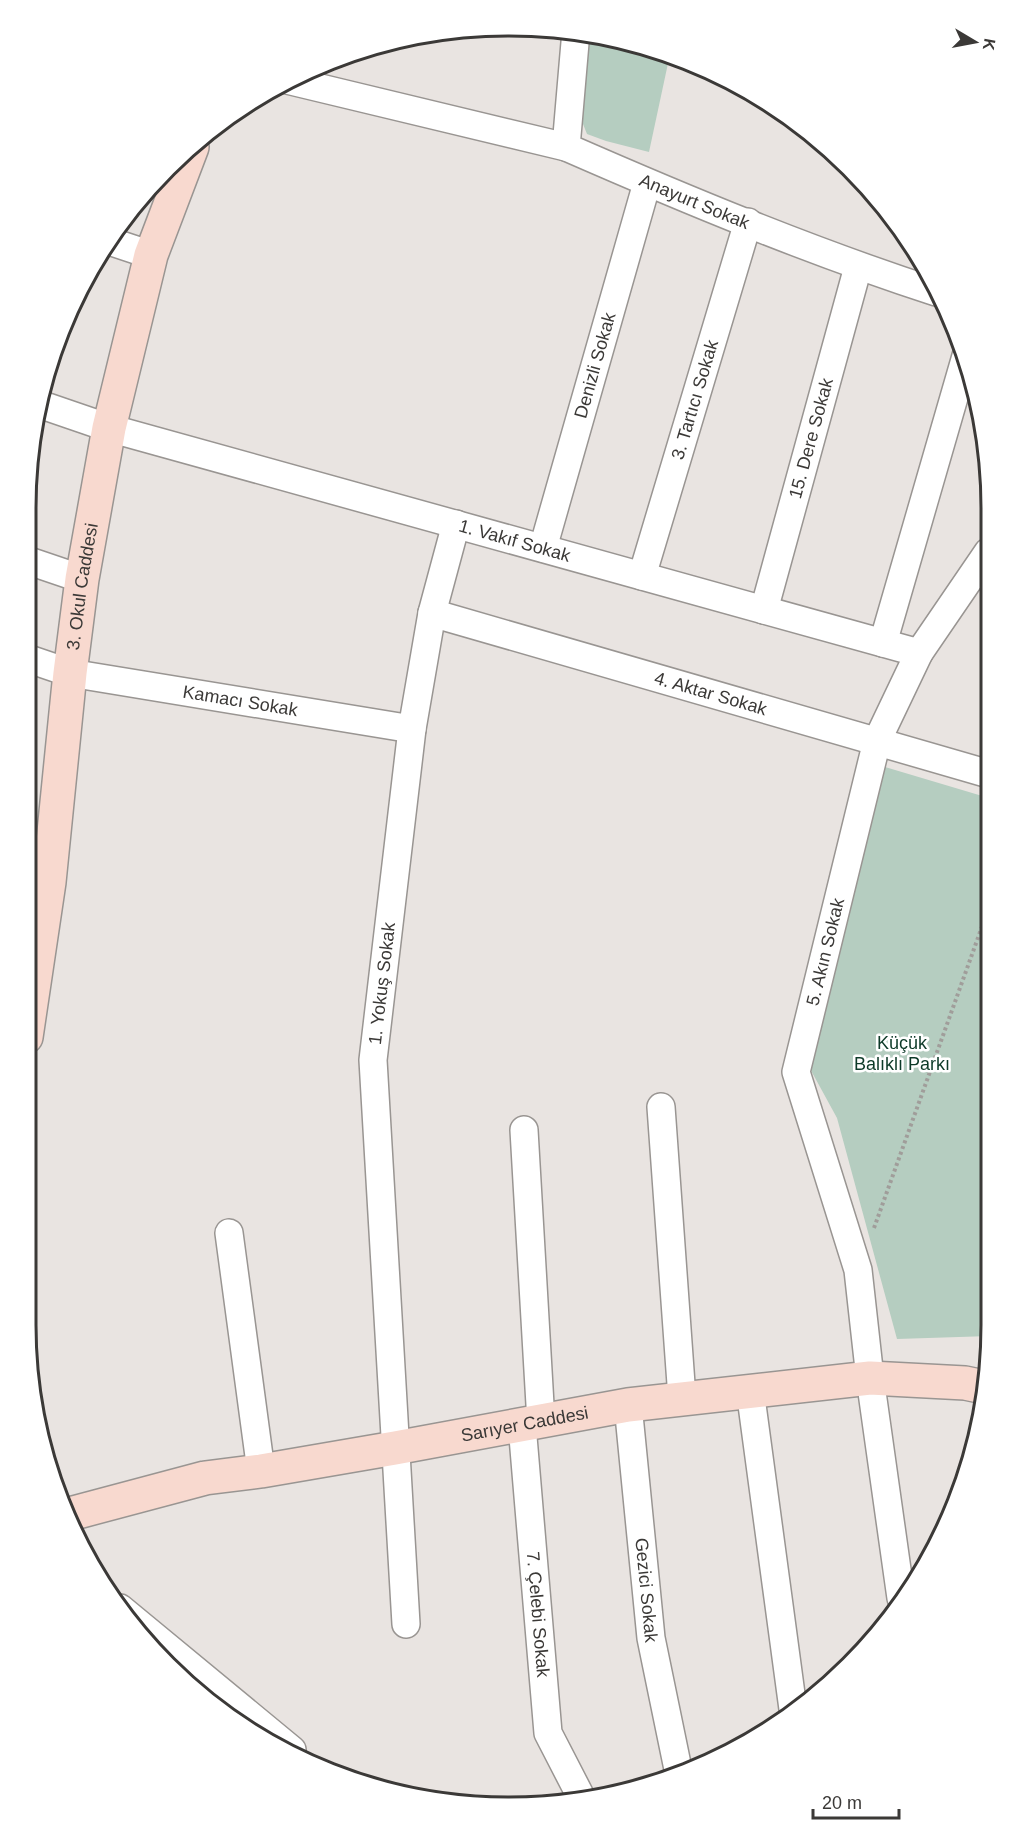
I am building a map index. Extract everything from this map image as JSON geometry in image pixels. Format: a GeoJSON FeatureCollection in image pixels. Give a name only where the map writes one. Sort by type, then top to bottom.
{"type":"FeatureCollection","features":[{"type":"Feature","properties":{"kind":"street"},"geometry":{"type":"LineString","coordinates":[[566,147],[575,41]]}},
{"type":"Feature","properties":{"kind":"street","name":"Anayurt Sokak"},"geometry":{"type":"LineString","coordinates":[[303,84],[566,147],[648,183],[858,267],[926,289]]}},
{"type":"Feature","properties":{"kind":"street","name":"3. Okul Caddesi"},"geometry":{"type":"LineString","coordinates":[[37,879],[70,672],[82,579],[109,428],[151,255],[186,163]]}},
{"type":"Feature","properties":{"kind":"street","name":"Denizli Sokak"},"geometry":{"type":"LineString","coordinates":[[543,548],[648,183]]}},
{"type":"Feature","properties":{"kind":"street","name":"3. Tartıcı Sokak"},"geometry":{"type":"LineString","coordinates":[[642,576],[748,222]]}},
{"type":"Feature","properties":{"kind":"street"},"geometry":{"type":"LineString","coordinates":[[118,244],[151,255]]}},
{"type":"Feature","properties":{"kind":"street","name":"15. Dere Sokak"},"geometry":{"type":"LineString","coordinates":[[764,610],[858,267]]}},
{"type":"Feature","properties":{"kind":"street"},"geometry":{"type":"LineString","coordinates":[[883,643],[961,373]]}},
{"type":"Feature","properties":{"kind":"street","name":"1. Vakıf Sokak"},"geometry":{"type":"LineString","coordinates":[[47,407],[109,428],[919,653]]}},
{"type":"Feature","properties":{"kind":"street","name":"1. Yokuş Sokak"},"geometry":{"type":"LineString","coordinates":[[406,1624],[373,1059],[412,729],[432,613],[456,524]]}},
{"type":"Feature","properties":{"kind":"street","name":"5. Akın Sokak"},"geometry":{"type":"LineString","coordinates":[[900,1589],[870,1378],[858,1270],[796,1072],[877,741],[919,653],[981,562]]}},
{"type":"Feature","properties":{"kind":"street"},"geometry":{"type":"LineString","coordinates":[[36,563],[82,579]]}},
{"type":"Feature","properties":{"kind":"street","name":"4. Aktar Sokak"},"geometry":{"type":"LineString","coordinates":[[432,613],[981,772]]}},
{"type":"Feature","properties":{"kind":"street","name":"Kamacı Sokak"},"geometry":{"type":"LineString","coordinates":[[36,661],[70,672],[412,729]]}},
{"type":"Feature","properties":{"kind":"street"},"geometry":{"type":"LineString","coordinates":[[661,1107],[682,1398]]}},
{"type":"Feature","properties":{"kind":"street","name":"7. Çelebi Sokak"},"geometry":{"type":"LineString","coordinates":[[524,1130],[532,1424],[548,1733],[578,1792]]}},
{"type":"Feature","properties":{"kind":"street"},"geometry":{"type":"LineString","coordinates":[[229,1233],[261,1471]]}},
{"type":"Feature","properties":{"kind":"street","name":"Sarıyer Caddesi"},"geometry":{"type":"LineString","coordinates":[[76,1513],[205,1479],[395,1448],[628,1405],[870,1378],[977,1383]]}},
{"type":"Feature","properties":{"kind":"street"},"geometry":{"type":"LineString","coordinates":[[750,1390],[792,1702]]}},
{"type":"Feature","properties":{"kind":"street","name":"Gezici Sokak"},"geometry":{"type":"LineString","coordinates":[[628,1405],[651,1638],[677,1765]]}},
{"type":"Feature","properties":{"kind":"street"},"geometry":{"type":"LineString","coordinates":[[151,1633],[276,1736]]}},
{"type":"Feature","properties":{"kind":"path"},"geometry":{"type":"LineString","coordinates":[[858,1270],[981,929]]}},
{"type":"Feature","properties":{"kind":"green space"},"geometry":{"type":"Polygon","coordinates":[[[588,43],[631,52],[668,64],[649,152],[587,134],[581,119],[588,43]]]}},
{"type":"Feature","properties":{"kind":"green space","name":"Küçük Balıklı Parkı"},"geometry":{"type":"Polygon","coordinates":[[[875,764],[981,796],[981,1336],[897,1339],[837,1118],[808,1065],[875,764]]]}}]}
